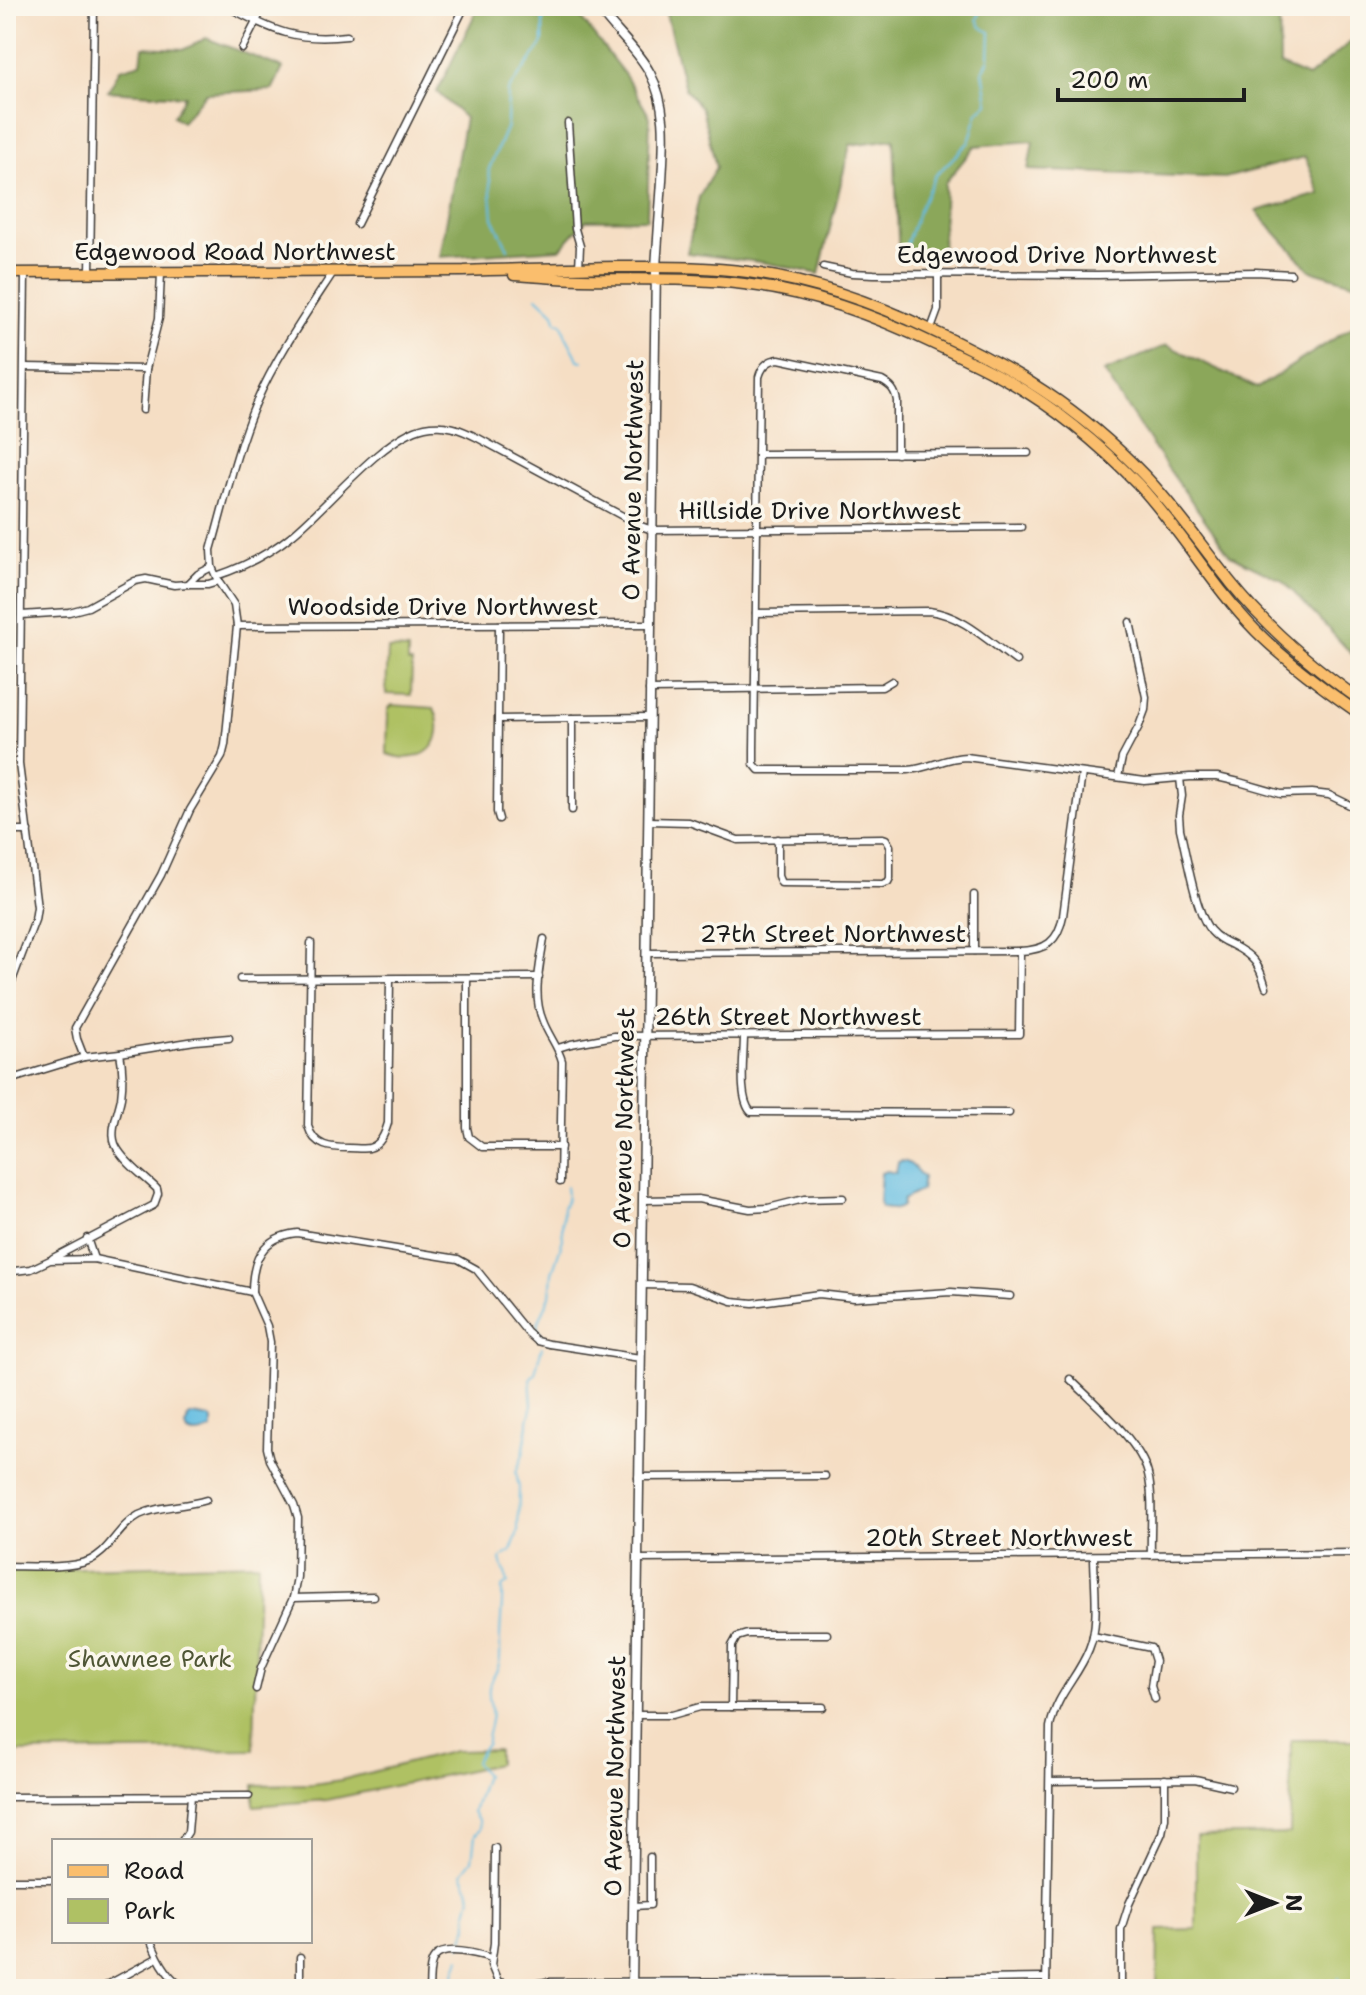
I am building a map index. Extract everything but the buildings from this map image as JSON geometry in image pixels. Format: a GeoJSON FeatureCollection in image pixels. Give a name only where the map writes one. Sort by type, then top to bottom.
{"type":"FeatureCollection","features":[{"type":"Feature","properties":{"kind":"main road","name":"Edgewood Road Northwest"},"geometry":{"type":"LineString","coordinates":[[6,273],[464,271],[579,274],[656,273],[701,268],[749,272],[801,282],[865,301],[894,312],[1060,415],[1138,485],[1256,630],[1283,656],[1360,714]]}},
{"type":"Feature","properties":{"kind":"main road","name":"Edgewood Road Northwest"},"geometry":{"type":"LineString","coordinates":[[928,335],[975,350],[1016,372],[1096,430],[1145,476],[1232,585],[1265,621],[1292,648],[1360,700]]}},
{"type":"Feature","properties":{"kind":"street"},"geometry":{"type":"LineString","coordinates":[[90,273],[94,6]]}},
{"type":"Feature","properties":{"kind":"street"},"geometry":{"type":"LineString","coordinates":[[226,6],[291,36],[347,36]]}},
{"type":"Feature","properties":{"kind":"street"},"geometry":{"type":"LineString","coordinates":[[242,49],[264,6]]}},
{"type":"Feature","properties":{"kind":"street"},"geometry":{"type":"LineString","coordinates":[[357,224],[465,6]]}},
{"type":"Feature","properties":{"kind":"street","name":"O Avenue Northwest"},"geometry":{"type":"LineString","coordinates":[[597,6],[641,58],[652,76],[659,97],[664,132],[656,273],[632,1986]]}},
{"type":"Feature","properties":{"kind":"street"},"geometry":{"type":"LineString","coordinates":[[568,123],[575,229],[580,246],[579,274]]}},
{"type":"Feature","properties":{"kind":"street","name":"Edgewood Drive Northwest"},"geometry":{"type":"LineString","coordinates":[[823,267],[865,274],[1291,274]]}},
{"type":"Feature","properties":{"kind":"street"},"geometry":{"type":"LineString","coordinates":[[84,1057],[75,1028],[161,875],[190,810],[222,757],[237,626],[234,605],[212,567],[211,550],[241,443],[256,402],[294,332],[334,271]]}},
{"type":"Feature","properties":{"kind":"street"},"geometry":{"type":"LineString","coordinates":[[6,997],[37,907],[19,764],[25,273]]}},
{"type":"Feature","properties":{"kind":"street"},"geometry":{"type":"LineString","coordinates":[[143,410],[146,369],[159,318],[161,273]]}},
{"type":"Feature","properties":{"kind":"street"},"geometry":{"type":"LineString","coordinates":[[928,335],[938,310],[938,274]]}},
{"type":"Feature","properties":{"kind":"street"},"geometry":{"type":"LineString","coordinates":[[897,454],[897,401],[890,386],[882,381],[779,359],[768,361],[760,371],[754,764],[759,770],[918,769],[952,758],[966,757],[1154,781],[1217,777],[1281,794],[1320,793],[1341,799],[1360,810]]}},
{"type":"Feature","properties":{"kind":"street"},"geometry":{"type":"LineString","coordinates":[[25,367],[146,369]]}},
{"type":"Feature","properties":{"kind":"street","name":"Hillside Drive Northwest"},"geometry":{"type":"LineString","coordinates":[[21,615],[69,612],[88,607],[135,581],[146,579],[174,585],[208,584],[261,557],[292,535],[399,438],[423,427],[440,425],[457,427],[652,530],[1021,527]]}},
{"type":"Feature","properties":{"kind":"street"},"geometry":{"type":"LineString","coordinates":[[758,454],[1028,453]]}},
{"type":"Feature","properties":{"kind":"street"},"geometry":{"type":"LineString","coordinates":[[188,584],[212,567]]}},
{"type":"Feature","properties":{"kind":"street"},"geometry":{"type":"LineString","coordinates":[[756,613],[943,612],[1016,661]]}},
{"type":"Feature","properties":{"kind":"street"},"geometry":{"type":"LineString","coordinates":[[1118,777],[1122,758],[1145,710],[1146,697],[1130,622]]}},
{"type":"Feature","properties":{"kind":"street","name":"Woodside Drive Northwest"},"geometry":{"type":"LineString","coordinates":[[237,626],[650,624]]}},
{"type":"Feature","properties":{"kind":"street"},"geometry":{"type":"LineString","coordinates":[[499,625],[499,819]]}},
{"type":"Feature","properties":{"kind":"street"},"geometry":{"type":"LineString","coordinates":[[649,690],[882,687],[892,681]]}},
{"type":"Feature","properties":{"kind":"street"},"geometry":{"type":"LineString","coordinates":[[499,719],[649,717]]}},
{"type":"Feature","properties":{"kind":"street"},"geometry":{"type":"LineString","coordinates":[[572,718],[572,810]]}},
{"type":"Feature","properties":{"kind":"street"},"geometry":{"type":"LineString","coordinates":[[1020,951],[1032,951],[1050,944],[1059,933],[1082,773]]}},
{"type":"Feature","properties":{"kind":"street"},"geometry":{"type":"LineString","coordinates":[[1180,778],[1182,796],[1179,822],[1203,918],[1211,931],[1253,958],[1266,987]]}},
{"type":"Feature","properties":{"kind":"street"},"geometry":{"type":"LineString","coordinates":[[648,821],[689,822],[738,840],[778,839],[886,839],[890,846],[890,878],[882,884],[781,883],[778,876],[778,839]]}},
{"type":"Feature","properties":{"kind":"street"},"geometry":{"type":"LineString","coordinates":[[6,831],[28,831]]}},
{"type":"Feature","properties":{"kind":"street"},"geometry":{"type":"LineString","coordinates":[[974,895],[974,951]]}},
{"type":"Feature","properties":{"kind":"street"},"geometry":{"type":"LineString","coordinates":[[544,939],[539,977],[540,1016],[562,1061],[560,1182]]}},
{"type":"Feature","properties":{"kind":"street"},"geometry":{"type":"LineString","coordinates":[[311,943],[308,1126],[317,1142],[325,1146],[369,1148],[385,1134],[388,1123],[390,979]]}},
{"type":"Feature","properties":{"kind":"street","name":"27th Street Northwest"},"geometry":{"type":"LineString","coordinates":[[646,953],[1020,951]]}},
{"type":"Feature","properties":{"kind":"street","name":"26th Street Northwest"},"geometry":{"type":"LineString","coordinates":[[558,1048],[614,1036],[1019,1034],[1020,951]]}},
{"type":"Feature","properties":{"kind":"street"},"geometry":{"type":"LineString","coordinates":[[240,979],[539,977]]}},
{"type":"Feature","properties":{"kind":"street"},"geometry":{"type":"LineString","coordinates":[[467,978],[469,1137],[478,1145],[487,1147],[561,1147]]}},
{"type":"Feature","properties":{"kind":"street"},"geometry":{"type":"LineString","coordinates":[[744,1036],[744,1096],[745,1106],[751,1112],[1009,1113]]}},
{"type":"Feature","properties":{"kind":"street"},"geometry":{"type":"LineString","coordinates":[[6,1081],[84,1057],[229,1038]]}},
{"type":"Feature","properties":{"kind":"street"},"geometry":{"type":"LineString","coordinates":[[6,1272],[31,1269],[154,1205],[157,1189],[114,1144],[113,1133],[121,1097],[120,1053]]}},
{"type":"Feature","properties":{"kind":"street"},"geometry":{"type":"LineString","coordinates":[[643,1200],[698,1199],[750,1209],[804,1199],[843,1198]]}},
{"type":"Feature","properties":{"kind":"street"},"geometry":{"type":"LineString","coordinates":[[256,1689],[261,1668],[293,1598],[297,1577],[298,1518],[267,1448],[270,1342],[267,1326],[252,1292],[252,1276],[262,1250],[271,1240],[297,1233],[458,1259],[476,1269],[537,1341],[640,1358]]}},
{"type":"Feature","properties":{"kind":"street"},"geometry":{"type":"LineString","coordinates":[[87,1238],[94,1259]]}},
{"type":"Feature","properties":{"kind":"street"},"geometry":{"type":"LineString","coordinates":[[50,1260],[94,1259],[252,1292]]}},
{"type":"Feature","properties":{"kind":"street"},"geometry":{"type":"LineString","coordinates":[[642,1285],[689,1286],[732,1301],[753,1303],[819,1294],[854,1298],[967,1292],[1010,1296]]}},
{"type":"Feature","properties":{"kind":"street"},"geometry":{"type":"LineString","coordinates":[[1070,1379],[1132,1442],[1142,1459],[1149,1484],[1151,1555]]}},
{"type":"Feature","properties":{"kind":"street"},"geometry":{"type":"LineString","coordinates":[[638,1477],[825,1476]]}},
{"type":"Feature","properties":{"kind":"street"},"geometry":{"type":"LineString","coordinates":[[6,1566],[87,1562],[106,1548],[136,1517],[162,1507],[190,1505],[206,1500]]}},
{"type":"Feature","properties":{"kind":"street","name":"20th Street Northwest"},"geometry":{"type":"LineString","coordinates":[[638,1559],[1360,1553]]}},
{"type":"Feature","properties":{"kind":"street"},"geometry":{"type":"LineString","coordinates":[[1046,1989],[1050,1727],[1059,1697],[1089,1650],[1093,1636],[1094,1556]]}},
{"type":"Feature","properties":{"kind":"street"},"geometry":{"type":"LineString","coordinates":[[293,1598],[374,1596]]}},
{"type":"Feature","properties":{"kind":"street"},"geometry":{"type":"LineString","coordinates":[[731,1707],[732,1646],[737,1637],[747,1634],[827,1634]]}},
{"type":"Feature","properties":{"kind":"street"},"geometry":{"type":"LineString","coordinates":[[1093,1636],[1151,1648],[1155,1661],[1151,1686],[1155,1699]]}},
{"type":"Feature","properties":{"kind":"street"},"geometry":{"type":"LineString","coordinates":[[635,1715],[672,1715],[700,1707],[823,1707]]}},
{"type":"Feature","properties":{"kind":"street"},"geometry":{"type":"LineString","coordinates":[[1121,1989],[1121,1929],[1129,1904],[1162,1833],[1165,1779]]}},
{"type":"Feature","properties":{"kind":"street"},"geometry":{"type":"LineString","coordinates":[[1050,1781],[1206,1780],[1231,1787]]}},
{"type":"Feature","properties":{"kind":"street"},"geometry":{"type":"LineString","coordinates":[[183,1839],[188,1832],[191,1796]]}},
{"type":"Feature","properties":{"kind":"street"},"geometry":{"type":"LineString","coordinates":[[6,1797],[249,1796]]}},
{"type":"Feature","properties":{"kind":"street"},"geometry":{"type":"LineString","coordinates":[[495,1848],[491,1965],[499,1986],[503,1983],[509,1989]]}},
{"type":"Feature","properties":{"kind":"street"},"geometry":{"type":"LineString","coordinates":[[634,1906],[650,1905],[650,1857]]}},
{"type":"Feature","properties":{"kind":"street"},"geometry":{"type":"LineString","coordinates":[[6,1880],[52,1880]]}},
{"type":"Feature","properties":{"kind":"street"},"geometry":{"type":"LineString","coordinates":[[152,1943],[167,1972],[186,1989]]}},
{"type":"Feature","properties":{"kind":"street"},"geometry":{"type":"LineString","coordinates":[[429,1989],[431,1966],[434,1958],[442,1953],[476,1953],[491,1958]]}},
{"type":"Feature","properties":{"kind":"street"},"geometry":{"type":"LineString","coordinates":[[300,1957],[300,1989]]}},
{"type":"Feature","properties":{"kind":"street"},"geometry":{"type":"LineString","coordinates":[[100,1989],[157,1958]]}},
{"type":"Feature","properties":{"kind":"street"},"geometry":{"type":"LineString","coordinates":[[520,1989],[546,1982],[632,1986],[1046,1978]]}},
{"type":"Feature","properties":{"kind":"green space"},"geometry":{"type":"Polygon","coordinates":[[[482,6],[575,6],[580,17],[625,75],[650,117],[647,219],[586,220],[560,249],[440,257],[465,118],[437,92],[476,12],[482,6]]]}},
{"type":"Feature","properties":{"kind":"green space"},"geometry":{"type":"Polygon","coordinates":[[[617,6],[663,6],[626,17],[617,6]]]}},
{"type":"Feature","properties":{"kind":"green space"},"geometry":{"type":"Polygon","coordinates":[[[664,6],[1279,6],[1280,65],[1308,77],[1360,34],[1360,285],[1310,270],[1256,211],[1320,194],[1305,157],[1225,178],[1028,170],[1033,141],[975,146],[945,183],[942,255],[899,262],[894,139],[850,145],[819,274],[767,263],[687,253],[699,197],[716,167],[702,109],[685,89],[664,6]]]}},
{"type":"Feature","properties":{"kind":"green space"},"geometry":{"type":"Polygon","coordinates":[[[206,38],[283,68],[272,90],[206,93],[182,122],[173,116],[185,96],[108,91],[120,69],[141,63],[143,47],[185,49],[206,38]]]}},
{"type":"Feature","properties":{"kind":"green space"},"geometry":{"type":"Polygon","coordinates":[[[1360,322],[1360,641],[1352,654],[1283,581],[1230,555],[1104,372],[1167,345],[1257,388],[1360,322]]]}},
{"type":"Feature","properties":{"kind":"green space"},"geometry":{"type":"Polygon","coordinates":[[[388,649],[408,650],[408,663],[412,663],[411,695],[386,694],[388,649]]]}},
{"type":"Feature","properties":{"kind":"green space"},"geometry":{"type":"Polygon","coordinates":[[[392,705],[434,708],[438,732],[435,742],[422,755],[400,757],[387,754],[388,709],[392,705]]]}},
{"type":"Feature","properties":{"kind":"green space","name":"Shawnee Park"},"geometry":{"type":"Polygon","coordinates":[[[258,1563],[254,1750],[6,1752],[6,1570],[258,1563]]]}},
{"type":"Feature","properties":{"kind":"green space"},"geometry":{"type":"Polygon","coordinates":[[[1291,1740],[1360,1740],[1360,1989],[1157,1989],[1158,1930],[1196,1929],[1196,1836],[1290,1834],[1291,1740]]]}},
{"type":"Feature","properties":{"kind":"green space"},"geometry":{"type":"Polygon","coordinates":[[[498,1750],[498,1764],[327,1800],[254,1806],[254,1785],[341,1780],[454,1751],[498,1750]]]}},
{"type":"Feature","properties":{"kind":"water"},"geometry":{"type":"Polygon","coordinates":[[[902,1161],[923,1177],[921,1190],[903,1200],[900,1208],[882,1208],[879,1201],[881,1173],[896,1173],[898,1162],[902,1161]]]}},
{"type":"Feature","properties":{"kind":"water"},"geometry":{"type":"Polygon","coordinates":[[[188,1417],[210,1418],[212,1429],[200,1434],[188,1432],[188,1417]]]}},
{"type":"Feature","properties":{"kind":"waterway"},"geometry":{"type":"LineString","coordinates":[[905,248],[935,176],[969,142],[978,112],[988,103],[983,71],[989,59],[990,32],[981,27],[977,19],[984,6]]}},
{"type":"Feature","properties":{"kind":"waterway"},"geometry":{"type":"LineString","coordinates":[[508,249],[493,218],[489,169],[507,126],[508,91],[543,43],[543,12]]}},
{"type":"Feature","properties":{"kind":"waterway"},"geometry":{"type":"LineString","coordinates":[[537,297],[554,313],[557,323],[562,324],[578,360],[583,361]]}},
{"type":"Feature","properties":{"kind":"waterway"},"geometry":{"type":"LineString","coordinates":[[543,1339],[537,1326],[550,1296],[552,1273],[563,1239],[566,1187]]}},
{"type":"Feature","properties":{"kind":"waterway"},"geometry":{"type":"LineString","coordinates":[[461,1946],[468,1925],[467,1912],[471,1898],[462,1873],[472,1860],[475,1835],[480,1829],[473,1812],[485,1775],[475,1762],[487,1744],[492,1716],[489,1688],[500,1658],[502,1588],[508,1583],[501,1560],[511,1551],[518,1532],[519,1487],[516,1473],[523,1454],[532,1405],[530,1379],[535,1373],[542,1347]]}},
{"type":"Feature","properties":{"kind":"waterway"},"geometry":{"type":"LineString","coordinates":[[456,1989],[455,1973],[460,1958]]}},
{"type":"Feature","properties":{"kind":"waterway"},"geometry":{"type":"LineString","coordinates":[[1337,1989],[1339,1977]]}}]}
